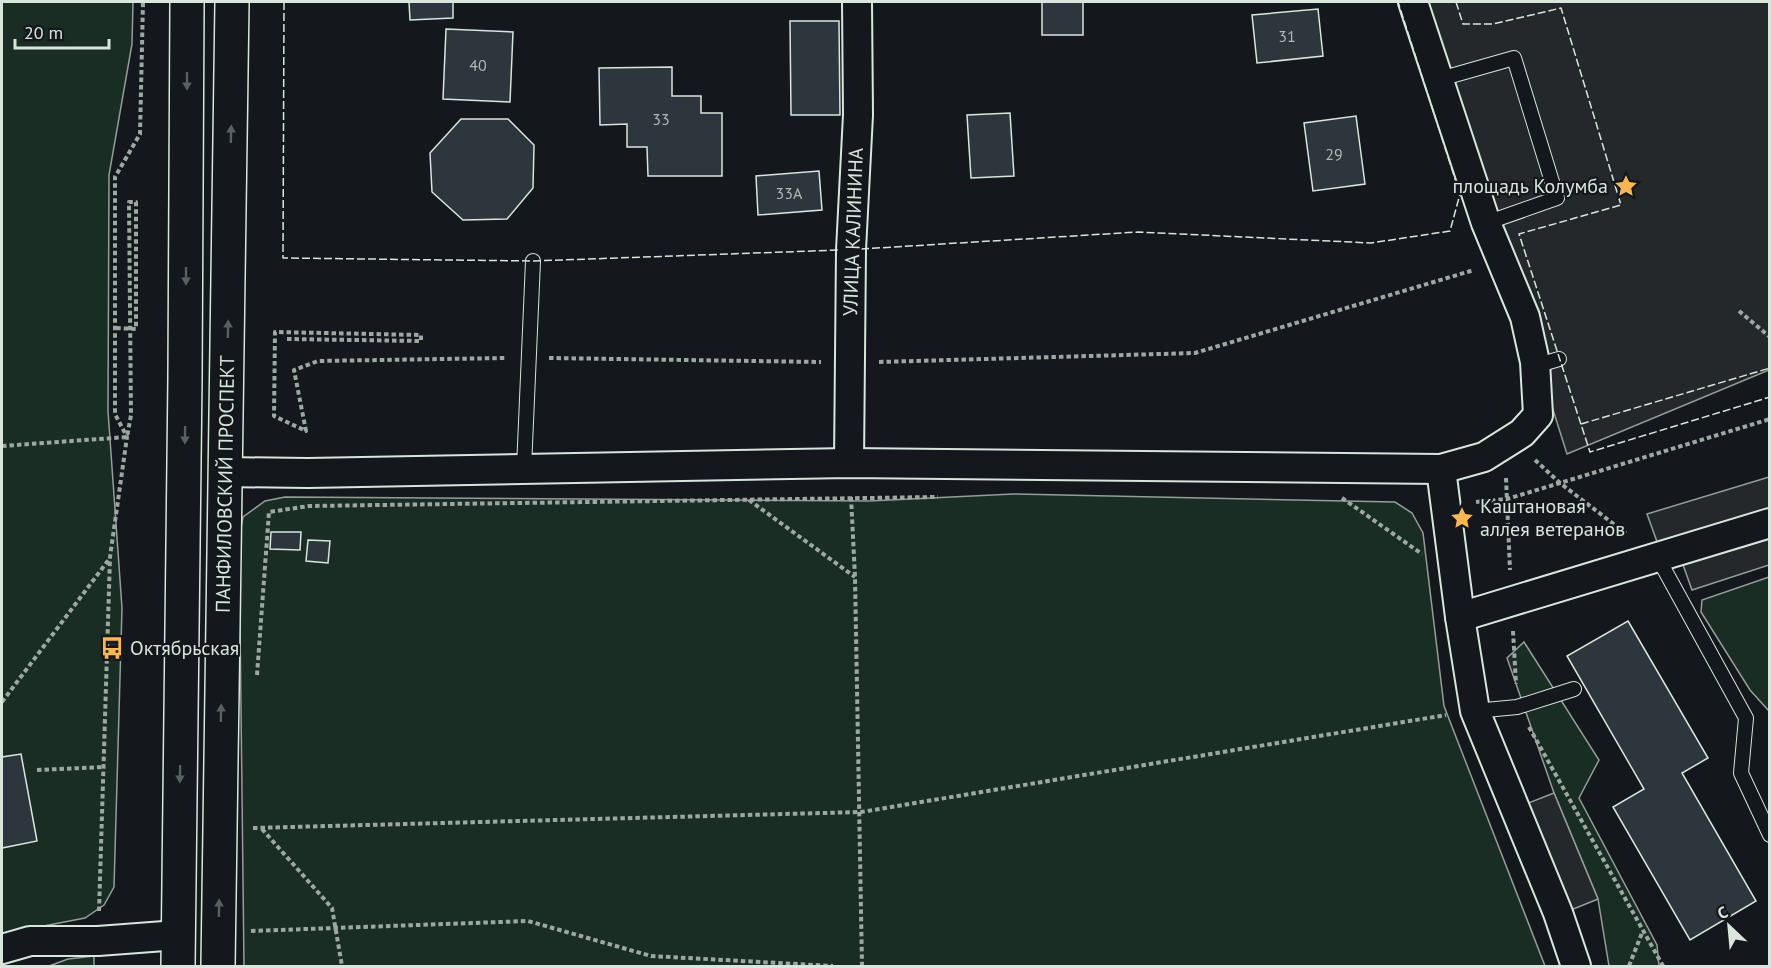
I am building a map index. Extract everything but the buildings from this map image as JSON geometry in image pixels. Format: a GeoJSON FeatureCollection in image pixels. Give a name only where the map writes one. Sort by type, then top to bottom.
{"type":"FeatureCollection","features":[{"type":"Feature","properties":{"kind":"main road","name":"ПАНФИЛОВСКИЙ ПРОСПЕКТ"},"geometry":{"type":"LineString","coordinates":[[178,951],[187,2]]}},
{"type":"Feature","properties":{"kind":"main road","name":"ПАНФИЛОВСКИЙ ПРОСПЕКТ"},"geometry":{"type":"LineString","coordinates":[[218,966],[232,2]]}},
{"type":"Feature","properties":{"kind":"street","name":"УЛИЦА КАЛИНИНА"},"geometry":{"type":"LineString","coordinates":[[849,463],[851,250],[858,115],[857,2]]}},
{"type":"Feature","properties":{"kind":"street"},"geometry":{"type":"LineString","coordinates":[[224,472],[308,473],[849,463],[1441,469],[1484,458],[1522,433],[1538,415],[1547,362],[1525,317],[1486,223],[1413,2]]}},
{"type":"Feature","properties":{"kind":"street"},"geometry":{"type":"LineString","coordinates":[[1441,469],[1475,711],[1558,913],[1576,966]]}},
{"type":"Feature","properties":{"kind":"street"},"geometry":{"type":"LineString","coordinates":[[1460,616],[1770,523]]}},
{"type":"Feature","properties":{"kind":"street"},"geometry":{"type":"LineString","coordinates":[[2,949],[30,941],[98,941],[178,951]]}},
{"type":"Feature","properties":{"kind":"lane"},"geometry":{"type":"LineString","coordinates":[[1440,79],[1514,58],[1557,198],[1486,223]]}},
{"type":"Feature","properties":{"kind":"lane"},"geometry":{"type":"LineString","coordinates":[[524,468],[533,261]]}},
{"type":"Feature","properties":{"kind":"lane"},"geometry":{"type":"LineString","coordinates":[[1658,558],[1746,718],[1742,773],[1770,835]]}},
{"type":"Feature","properties":{"kind":"lane"},"geometry":{"type":"LineString","coordinates":[[1475,711],[1517,707],[1574,689]]}},
{"type":"Feature","properties":{"kind":"path"},"geometry":{"type":"LineString","coordinates":[[127,437],[116,414],[116,177],[140,134],[142,2]]}},
{"type":"Feature","properties":{"kind":"path"},"geometry":{"type":"LineString","coordinates":[[98,941],[110,557],[130,415],[130,331],[130,319],[130,308],[130,296],[129,202],[136,202],[136,329],[126,328],[116,328]]}},
{"type":"Feature","properties":{"kind":"path"},"geometry":{"type":"LineString","coordinates":[[1739,311],[1770,337]]}},
{"type":"Feature","properties":{"kind":"path"},"geometry":{"type":"LineString","coordinates":[[274,416],[274,332],[421,335],[421,341],[288,339]]}},
{"type":"Feature","properties":{"kind":"path"},"geometry":{"type":"LineString","coordinates":[[1446,504],[1507,499],[1770,419]]}},
{"type":"Feature","properties":{"kind":"path"},"geometry":{"type":"LineString","coordinates":[[2,446],[127,437]]}},
{"type":"Feature","properties":{"kind":"path"},"geometry":{"type":"LineString","coordinates":[[1512,439],[1560,483],[1658,558]]}},
{"type":"Feature","properties":{"kind":"path"},"geometry":{"type":"LineString","coordinates":[[849,463],[855,578],[862,966]]}},
{"type":"Feature","properties":{"kind":"path"},"geometry":{"type":"LineString","coordinates":[[1347,495],[1336,494],[1455,577]]}},
{"type":"Feature","properties":{"kind":"path"},"geometry":{"type":"LineString","coordinates":[[309,506],[946,497]]}},
{"type":"Feature","properties":{"kind":"path"},"geometry":{"type":"LineString","coordinates":[[748,499],[855,578]]}},
{"type":"Feature","properties":{"kind":"path"},"geometry":{"type":"LineString","coordinates":[[2,702],[110,557]]}},
{"type":"Feature","properties":{"kind":"path"},"geometry":{"type":"LineString","coordinates":[[246,829],[861,812],[1475,711]]}},
{"type":"Feature","properties":{"kind":"path"},"geometry":{"type":"LineString","coordinates":[[37,770],[105,767]]}},
{"type":"Feature","properties":{"kind":"path"},"geometry":{"type":"LineString","coordinates":[[261,828],[332,908],[342,966]]}},
{"type":"Feature","properties":{"kind":"path"},"geometry":{"type":"LineString","coordinates":[[245,931],[528,921],[651,956],[833,966]]}},
{"type":"Feature","properties":{"kind":"path"},"geometry":{"type":"LineString","coordinates":[[1629,966],[1642,932]]}},
{"type":"Feature","properties":{"kind":"green space"},"geometry":{"type":"Polygon","coordinates":[[[2,2],[133,2],[132,44],[109,175],[108,411],[122,608],[114,887],[104,905],[85,918],[2,934],[2,2]]]}},
{"type":"Feature","properties":{"kind":"green space"},"geometry":{"type":"Polygon","coordinates":[[[1013,494],[1395,502],[1412,513],[1423,533],[1444,706],[1545,966],[244,966],[239,537],[243,517],[265,501],[285,497],[869,501],[1013,494]]]}},
{"type":"Feature","properties":{"kind":"green space"},"geometry":{"type":"Polygon","coordinates":[[[1770,577],[1769,711],[1750,690],[1701,612],[1702,600],[1770,577]]]}},
{"type":"Feature","properties":{"kind":"green space"},"geometry":{"type":"Polygon","coordinates":[[[1524,642],[1599,760],[1579,798],[1657,945],[1659,966],[1609,966],[1598,899],[1554,793],[1507,658],[1524,642]]]}},
{"type":"Feature","properties":{"kind":"green space"},"geometry":{"type":"Polygon","coordinates":[[[94,956],[94,966],[49,966],[68,959],[94,956]]]}},
{"type":"Feature","properties":{"kind":"shaded area","name":"площадь Колумба"},"geometry":{"type":"Polygon","coordinates":[[[1424,2],[1769,2],[1769,370],[1567,454],[1424,2]]]}},
{"type":"Feature","properties":{"kind":"shaded area"},"geometry":{"type":"Polygon","coordinates":[[[1769,477],[1769,516],[1660,550],[1647,514],[1769,477]]]}},
{"type":"Feature","properties":{"kind":"shaded area"},"geometry":{"type":"Polygon","coordinates":[[[1769,534],[1769,565],[1692,590],[1682,562],[1769,534]]]}},
{"type":"Feature","properties":{"kind":"shaded area"},"geometry":{"type":"Polygon","coordinates":[[[1554,793],[1598,899],[1566,912],[1521,806],[1554,793]]]}},
{"type":"Feature","properties":{"kind":"fence"},"geometry":{"type":"LineString","coordinates":[[284,2],[283,258],[533,261],[840,250]]}},
{"type":"Feature","properties":{"kind":"fence"},"geometry":{"type":"LineString","coordinates":[[861,249],[1138,232],[1371,243],[1450,231],[1460,194],[1398,2]]}},
{"type":"Feature","properties":{"kind":"fence"},"geometry":{"type":"LineString","coordinates":[[1456,2],[1463,24],[1493,24],[1561,8],[1621,205],[1519,234],[1590,452],[1770,397]]}},
{"type":"Feature","properties":{"kind":"fence"},"geometry":{"type":"LineString","coordinates":[[1581,424],[1770,368]]}},
{"type":"Feature","properties":{"kind":"place","name":"площадь Колумба"},"geometry":{"type":"Point","coordinates":[1626,186]}},
{"type":"Feature","properties":{"kind":"place","name":"Каштановая аллея ветеранов"},"geometry":{"type":"Point","coordinates":[1462,518]}},
{"type":"Feature","properties":{"kind":"place","name":"Октябрьская"},"geometry":{"type":"Point","coordinates":[112,648]}}]}
